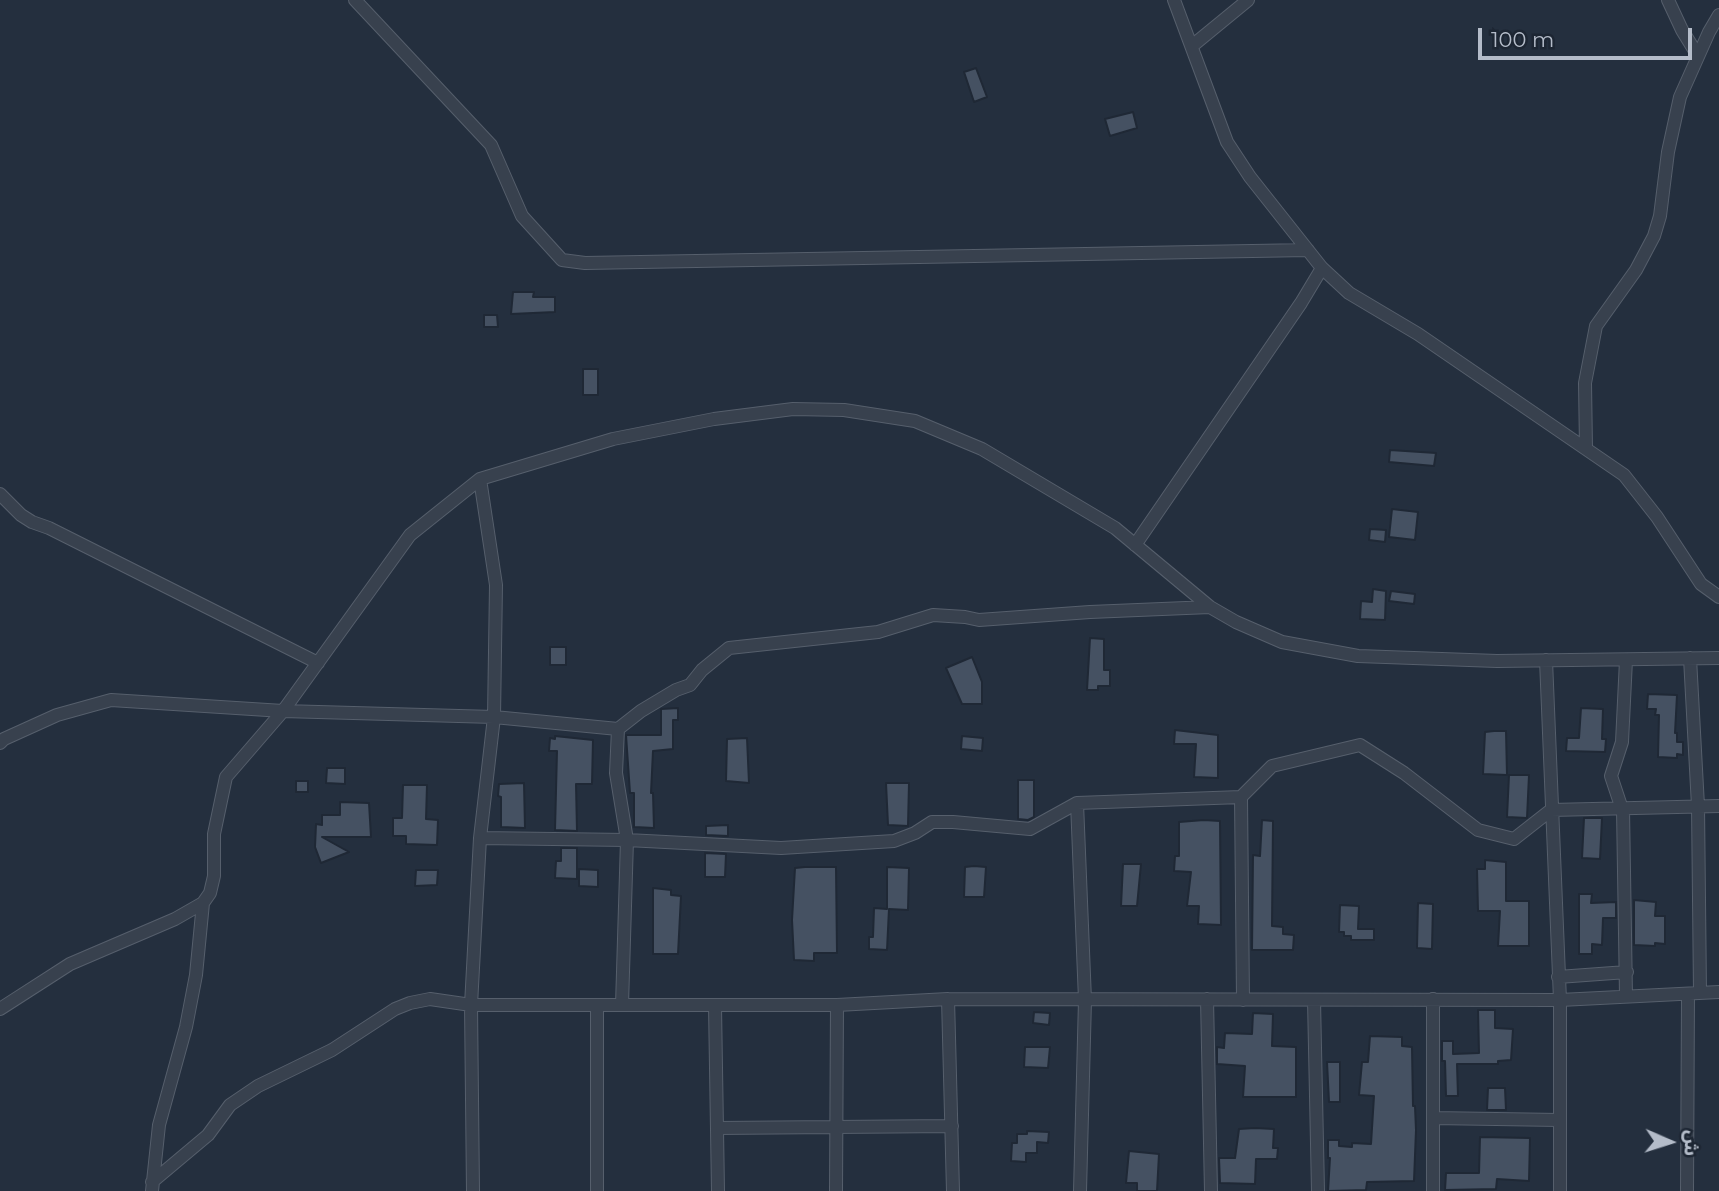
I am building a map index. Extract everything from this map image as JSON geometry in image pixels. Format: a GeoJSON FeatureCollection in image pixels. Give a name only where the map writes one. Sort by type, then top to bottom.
{"type":"FeatureCollection","features":[{"type":"Feature","properties":{"kind":"street"},"geometry":{"type":"LineString","coordinates":[[355,0],[491,145],[522,216],[562,260],[585,263],[1308,250]]}},
{"type":"Feature","properties":{"kind":"street"},"geometry":{"type":"LineString","coordinates":[[1174,0],[1227,142],[1250,177],[1322,268],[1349,293],[1418,334],[1624,475],[1657,517],[1701,584],[1719,597]]}},
{"type":"Feature","properties":{"kind":"street"},"geometry":{"type":"LineString","coordinates":[[1192,46],[1248,0]]}},
{"type":"Feature","properties":{"kind":"street"},"geometry":{"type":"LineString","coordinates":[[1668,0],[1698,56]]}},
{"type":"Feature","properties":{"kind":"street"},"geometry":{"type":"LineString","coordinates":[[1586,448],[1585,383],[1596,326],[1636,270],[1654,236],[1660,216],[1668,152],[1680,97],[1719,15]]}},
{"type":"Feature","properties":{"kind":"street"},"geometry":{"type":"LineString","coordinates":[[1135,545],[1322,268]]}},
{"type":"Feature","properties":{"kind":"street"},"geometry":{"type":"LineString","coordinates":[[152,1187],[159,1125],[186,1027],[196,975],[203,904],[210,893],[214,876],[214,834],[226,777],[283,711],[410,535],[480,479],[613,439],[714,419],[793,409],[844,410],[915,421],[982,449],[1115,528],[1210,607],[1236,622],[1282,642],[1358,656],[1546,660],[1719,657]]}},
{"type":"Feature","properties":{"kind":"street"},"geometry":{"type":"LineString","coordinates":[[473,1191],[471,1005],[480,838],[494,717],[496,585],[480,479]]}},
{"type":"Feature","properties":{"kind":"street"},"geometry":{"type":"LineString","coordinates":[[0,494],[32,522],[49,528],[318,663]]}},
{"type":"Feature","properties":{"kind":"street"},"geometry":{"type":"LineString","coordinates":[[0,743],[57,715],[111,700],[283,711],[494,717],[618,729],[641,711],[676,690],[690,685],[702,670],[729,648],[878,632],[933,615],[979,620],[1210,607]]}},
{"type":"Feature","properties":{"kind":"street"},"geometry":{"type":"LineString","coordinates":[[1687,1191],[1698,806],[1690,658]]}},
{"type":"Feature","properties":{"kind":"street"},"geometry":{"type":"LineString","coordinates":[[1546,660],[1560,1000],[1560,1191]]}},
{"type":"Feature","properties":{"kind":"street"},"geometry":{"type":"LineString","coordinates":[[1626,660],[1622,741],[1611,776],[1623,809],[1626,996]]}},
{"type":"Feature","properties":{"kind":"street"},"geometry":{"type":"LineString","coordinates":[[618,729],[615,773],[627,840],[622,1005]]}},
{"type":"Feature","properties":{"kind":"street"},"geometry":{"type":"LineString","coordinates":[[480,838],[627,840],[780,848],[894,841],[915,833],[932,822],[1030,828],[1077,803],[1241,797],[1272,766],[1360,745],[1404,773],[1478,830],[1514,839],[1552,810],[1719,806]]}},
{"type":"Feature","properties":{"kind":"street"},"geometry":{"type":"LineString","coordinates":[[1241,797],[1243,1000]]}},
{"type":"Feature","properties":{"kind":"street"},"geometry":{"type":"LineString","coordinates":[[1077,803],[1085,1000],[1080,1191]]}},
{"type":"Feature","properties":{"kind":"street"},"geometry":{"type":"LineString","coordinates":[[0,1009],[70,964],[175,919],[203,904]]}},
{"type":"Feature","properties":{"kind":"street"},"geometry":{"type":"LineString","coordinates":[[1558,977],[1627,972]]}},
{"type":"Feature","properties":{"kind":"street"},"geometry":{"type":"LineString","coordinates":[[152,1187],[208,1135],[230,1105],[249,1092],[332,1050],[395,1009],[430,999],[471,1005],[715,1006],[837,1005],[948,999],[1560,1000],[1719,992]]}},
{"type":"Feature","properties":{"kind":"street"},"geometry":{"type":"LineString","coordinates":[[948,999],[953,1191]]}},
{"type":"Feature","properties":{"kind":"street"},"geometry":{"type":"LineString","coordinates":[[1207,999],[1211,1191]]}},
{"type":"Feature","properties":{"kind":"street"},"geometry":{"type":"LineString","coordinates":[[1433,999],[1433,1191]]}},
{"type":"Feature","properties":{"kind":"street"},"geometry":{"type":"LineString","coordinates":[[1314,1000],[1318,1191]]}},
{"type":"Feature","properties":{"kind":"street"},"geometry":{"type":"LineString","coordinates":[[597,1005],[597,1191]]}},
{"type":"Feature","properties":{"kind":"street"},"geometry":{"type":"LineString","coordinates":[[836,1191],[837,1005]]}},
{"type":"Feature","properties":{"kind":"street"},"geometry":{"type":"LineString","coordinates":[[715,1006],[718,1191]]}},
{"type":"Feature","properties":{"kind":"street"},"geometry":{"type":"LineString","coordinates":[[1433,1118],[1559,1120]]}},
{"type":"Feature","properties":{"kind":"street"},"geometry":{"type":"LineString","coordinates":[[717,1128],[952,1126]]}},
{"type":"Feature","properties":{"kind":"building"},"geometry":{"type":"Polygon","coordinates":[[[976,68],[987,97],[974,102],[964,72],[976,68]]]}},
{"type":"Feature","properties":{"kind":"building"},"geometry":{"type":"Polygon","coordinates":[[[1133,112],[1137,128],[1110,136],[1105,119],[1133,112]]]}},
{"type":"Feature","properties":{"kind":"building"},"geometry":{"type":"Polygon","coordinates":[[[513,292],[534,292],[533,297],[555,297],[555,312],[511,314],[513,292]]]}},
{"type":"Feature","properties":{"kind":"building"},"geometry":{"type":"Polygon","coordinates":[[[484,315],[497,315],[498,327],[484,327],[484,315]]]}},
{"type":"Feature","properties":{"kind":"building"},"geometry":{"type":"Polygon","coordinates":[[[583,369],[598,369],[598,395],[583,395],[583,369]]]}},
{"type":"Feature","properties":{"kind":"building"},"geometry":{"type":"Polygon","coordinates":[[[1390,450],[1436,453],[1434,466],[1389,462],[1390,450]]]}},
{"type":"Feature","properties":{"kind":"building"},"geometry":{"type":"Polygon","coordinates":[[[1392,509],[1418,512],[1415,540],[1389,537],[1392,509]]]}},
{"type":"Feature","properties":{"kind":"building"},"geometry":{"type":"Polygon","coordinates":[[[1370,529],[1386,530],[1385,542],[1369,540],[1370,529]]]}},
{"type":"Feature","properties":{"kind":"building"},"geometry":{"type":"Polygon","coordinates":[[[1373,589],[1386,591],[1385,620],[1360,619],[1361,601],[1372,602],[1373,589]]]}},
{"type":"Feature","properties":{"kind":"building"},"geometry":{"type":"Polygon","coordinates":[[[1391,591],[1415,594],[1414,604],[1389,601],[1391,591]]]}},
{"type":"Feature","properties":{"kind":"building"},"geometry":{"type":"Polygon","coordinates":[[[1090,638],[1104,639],[1104,670],[1110,670],[1110,686],[1098,686],[1098,690],[1087,690],[1090,638]]]}},
{"type":"Feature","properties":{"kind":"building"},"geometry":{"type":"Polygon","coordinates":[[[550,647],[566,647],[566,665],[550,665],[550,647]]]}},
{"type":"Feature","properties":{"kind":"building"},"geometry":{"type":"Polygon","coordinates":[[[972,657],[982,682],[982,704],[962,704],[946,668],[972,657]]]}},
{"type":"Feature","properties":{"kind":"building"},"geometry":{"type":"Polygon","coordinates":[[[1648,694],[1677,695],[1675,733],[1677,742],[1683,742],[1683,755],[1677,754],[1677,758],[1658,757],[1659,715],[1655,715],[1656,709],[1647,709],[1648,694]]]}},
{"type":"Feature","properties":{"kind":"building"},"geometry":{"type":"Polygon","coordinates":[[[678,708],[678,720],[673,720],[673,749],[653,751],[651,793],[654,828],[634,827],[634,793],[630,793],[626,735],[661,735],[661,709],[678,708]]]}},
{"type":"Feature","properties":{"kind":"building"},"geometry":{"type":"Polygon","coordinates":[[[1581,708],[1603,709],[1602,739],[1606,739],[1605,752],[1566,751],[1567,738],[1579,738],[1581,708]]]}},
{"type":"Feature","properties":{"kind":"building"},"geometry":{"type":"Polygon","coordinates":[[[1175,730],[1218,735],[1218,778],[1194,777],[1196,744],[1174,744],[1175,730]]]}},
{"type":"Feature","properties":{"kind":"building"},"geometry":{"type":"Polygon","coordinates":[[[1506,731],[1507,775],[1483,774],[1485,732],[1506,731]]]}},
{"type":"Feature","properties":{"kind":"building"},"geometry":{"type":"Polygon","coordinates":[[[555,736],[593,740],[592,784],[576,784],[577,831],[555,830],[557,751],[549,751],[550,738],[555,739],[555,736]]]}},
{"type":"Feature","properties":{"kind":"building"},"geometry":{"type":"Polygon","coordinates":[[[962,736],[983,738],[982,751],[961,749],[962,736]]]}},
{"type":"Feature","properties":{"kind":"building"},"geometry":{"type":"Polygon","coordinates":[[[747,738],[749,783],[726,781],[727,739],[747,738]]]}},
{"type":"Feature","properties":{"kind":"building"},"geometry":{"type":"Polygon","coordinates":[[[327,768],[345,768],[345,784],[326,783],[327,768]]]}},
{"type":"Feature","properties":{"kind":"building"},"geometry":{"type":"Polygon","coordinates":[[[1509,775],[1529,775],[1527,818],[1507,817],[1509,775]]]}},
{"type":"Feature","properties":{"kind":"building"},"geometry":{"type":"Polygon","coordinates":[[[1018,780],[1034,780],[1034,817],[1028,820],[1018,819],[1018,780]]]}},
{"type":"Feature","properties":{"kind":"building"},"geometry":{"type":"Polygon","coordinates":[[[296,781],[308,781],[308,792],[296,792],[296,781]]]}},
{"type":"Feature","properties":{"kind":"building"},"geometry":{"type":"Polygon","coordinates":[[[524,783],[525,828],[501,827],[499,784],[524,783]]]}},
{"type":"Feature","properties":{"kind":"building"},"geometry":{"type":"Polygon","coordinates":[[[886,783],[909,783],[908,826],[888,825],[886,783]]]}},
{"type":"Feature","properties":{"kind":"building"},"geometry":{"type":"Polygon","coordinates":[[[403,785],[427,785],[426,819],[438,820],[437,845],[406,844],[406,836],[393,836],[393,818],[402,818],[403,785]]]}},
{"type":"Feature","properties":{"kind":"building"},"geometry":{"type":"Polygon","coordinates":[[[340,802],[369,803],[371,837],[322,837],[349,852],[321,863],[315,847],[316,824],[322,825],[322,815],[340,815],[340,802]]]}},
{"type":"Feature","properties":{"kind":"building"},"geometry":{"type":"Polygon","coordinates":[[[1584,818],[1602,818],[1600,859],[1582,858],[1584,818]]]}},
{"type":"Feature","properties":{"kind":"building"},"geometry":{"type":"Polygon","coordinates":[[[1262,820],[1273,821],[1272,926],[1283,927],[1283,934],[1294,935],[1293,950],[1252,950],[1253,855],[1260,856],[1262,820]]]}},
{"type":"Feature","properties":{"kind":"building"},"geometry":{"type":"Polygon","coordinates":[[[1220,821],[1221,925],[1198,924],[1199,906],[1187,906],[1191,872],[1174,871],[1175,856],[1179,856],[1179,822],[1220,821]]]}},
{"type":"Feature","properties":{"kind":"building"},"geometry":{"type":"Polygon","coordinates":[[[728,825],[728,836],[706,835],[706,826],[728,825]]]}},
{"type":"Feature","properties":{"kind":"building"},"geometry":{"type":"Polygon","coordinates":[[[561,848],[577,848],[577,879],[555,878],[556,861],[561,861],[561,848]]]}},
{"type":"Feature","properties":{"kind":"building"},"geometry":{"type":"Polygon","coordinates":[[[705,853],[726,854],[725,877],[705,877],[705,853]]]}},
{"type":"Feature","properties":{"kind":"building"},"geometry":{"type":"Polygon","coordinates":[[[1485,860],[1506,862],[1506,901],[1529,901],[1529,946],[1498,946],[1500,911],[1478,911],[1477,869],[1485,869],[1485,860]]]}},
{"type":"Feature","properties":{"kind":"building"},"geometry":{"type":"Polygon","coordinates":[[[1123,864],[1141,864],[1137,906],[1121,906],[1123,864]]]}},
{"type":"Feature","properties":{"kind":"building"},"geometry":{"type":"Polygon","coordinates":[[[836,867],[837,953],[814,953],[814,961],[794,960],[792,920],[795,868],[836,867]]]}},
{"type":"Feature","properties":{"kind":"building"},"geometry":{"type":"Polygon","coordinates":[[[887,867],[909,868],[908,910],[889,909],[887,950],[869,949],[869,937],[873,937],[874,908],[887,909],[887,867]]]}},
{"type":"Feature","properties":{"kind":"building"},"geometry":{"type":"Polygon","coordinates":[[[965,867],[986,867],[984,897],[964,897],[965,867]]]}},
{"type":"Feature","properties":{"kind":"building"},"geometry":{"type":"Polygon","coordinates":[[[579,869],[598,870],[598,887],[579,886],[579,869]]]}},
{"type":"Feature","properties":{"kind":"building"},"geometry":{"type":"Polygon","coordinates":[[[416,870],[438,870],[437,885],[415,886],[416,870]]]}},
{"type":"Feature","properties":{"kind":"building"},"geometry":{"type":"Polygon","coordinates":[[[653,888],[671,890],[671,895],[681,896],[678,954],[653,954],[653,888]]]}},
{"type":"Feature","properties":{"kind":"building"},"geometry":{"type":"Polygon","coordinates":[[[1579,894],[1592,894],[1591,903],[1616,902],[1616,918],[1603,918],[1602,945],[1592,944],[1592,954],[1579,954],[1579,894]]]}},
{"type":"Feature","properties":{"kind":"building"},"geometry":{"type":"Polygon","coordinates":[[[1634,900],[1656,902],[1655,916],[1665,916],[1665,944],[1634,945],[1634,900]]]}},
{"type":"Feature","properties":{"kind":"building"},"geometry":{"type":"Polygon","coordinates":[[[1418,903],[1433,904],[1432,949],[1417,948],[1418,903]]]}},
{"type":"Feature","properties":{"kind":"building"},"geometry":{"type":"Polygon","coordinates":[[[1340,905],[1359,906],[1358,929],[1374,929],[1374,940],[1351,940],[1351,936],[1344,936],[1344,932],[1339,932],[1340,905]]]}},
{"type":"Feature","properties":{"kind":"building"},"geometry":{"type":"Polygon","coordinates":[[[1478,1010],[1495,1010],[1495,1028],[1513,1029],[1511,1060],[1498,1061],[1498,1064],[1457,1064],[1458,1096],[1446,1096],[1442,1041],[1453,1041],[1453,1054],[1479,1053],[1478,1010]]]}},
{"type":"Feature","properties":{"kind":"building"},"geometry":{"type":"Polygon","coordinates":[[[1034,1012],[1050,1013],[1049,1025],[1033,1023],[1034,1012]]]}},
{"type":"Feature","properties":{"kind":"building"},"geometry":{"type":"Polygon","coordinates":[[[1253,1013],[1273,1014],[1272,1046],[1296,1047],[1296,1097],[1243,1097],[1245,1066],[1217,1064],[1217,1047],[1224,1048],[1225,1033],[1252,1034],[1253,1013]]]}},
{"type":"Feature","properties":{"kind":"building"},"geometry":{"type":"Polygon","coordinates":[[[1370,1036],[1402,1037],[1402,1046],[1412,1047],[1416,1130],[1414,1181],[1367,1182],[1366,1190],[1328,1191],[1328,1140],[1339,1140],[1339,1146],[1352,1147],[1352,1143],[1371,1144],[1374,1096],[1359,1095],[1362,1062],[1368,1062],[1370,1036]]]}},
{"type":"Feature","properties":{"kind":"building"},"geometry":{"type":"Polygon","coordinates":[[[1025,1047],[1050,1047],[1048,1068],[1024,1067],[1025,1047]]]}},
{"type":"Feature","properties":{"kind":"building"},"geometry":{"type":"Polygon","coordinates":[[[1327,1062],[1340,1062],[1340,1102],[1329,1102],[1327,1062]]]}},
{"type":"Feature","properties":{"kind":"building"},"geometry":{"type":"Polygon","coordinates":[[[1488,1088],[1505,1088],[1506,1110],[1487,1110],[1488,1088]]]}},
{"type":"Feature","properties":{"kind":"building"},"geometry":{"type":"Polygon","coordinates":[[[1239,1129],[1274,1129],[1273,1148],[1278,1148],[1277,1159],[1256,1159],[1255,1184],[1220,1183],[1219,1158],[1235,1158],[1239,1129]]]}},
{"type":"Feature","properties":{"kind":"building"},"geometry":{"type":"Polygon","coordinates":[[[1027,1131],[1049,1132],[1048,1143],[1037,1142],[1037,1153],[1026,1153],[1026,1162],[1011,1161],[1012,1143],[1017,1143],[1017,1134],[1027,1134],[1027,1131]]]}},
{"type":"Feature","properties":{"kind":"building"},"geometry":{"type":"Polygon","coordinates":[[[1480,1137],[1530,1138],[1529,1181],[1497,1179],[1496,1189],[1445,1190],[1446,1173],[1479,1173],[1480,1137]]]}},
{"type":"Feature","properties":{"kind":"building"},"geometry":{"type":"Polygon","coordinates":[[[1129,1151],[1159,1154],[1157,1191],[1137,1191],[1137,1183],[1126,1183],[1129,1151]]]}}]}
